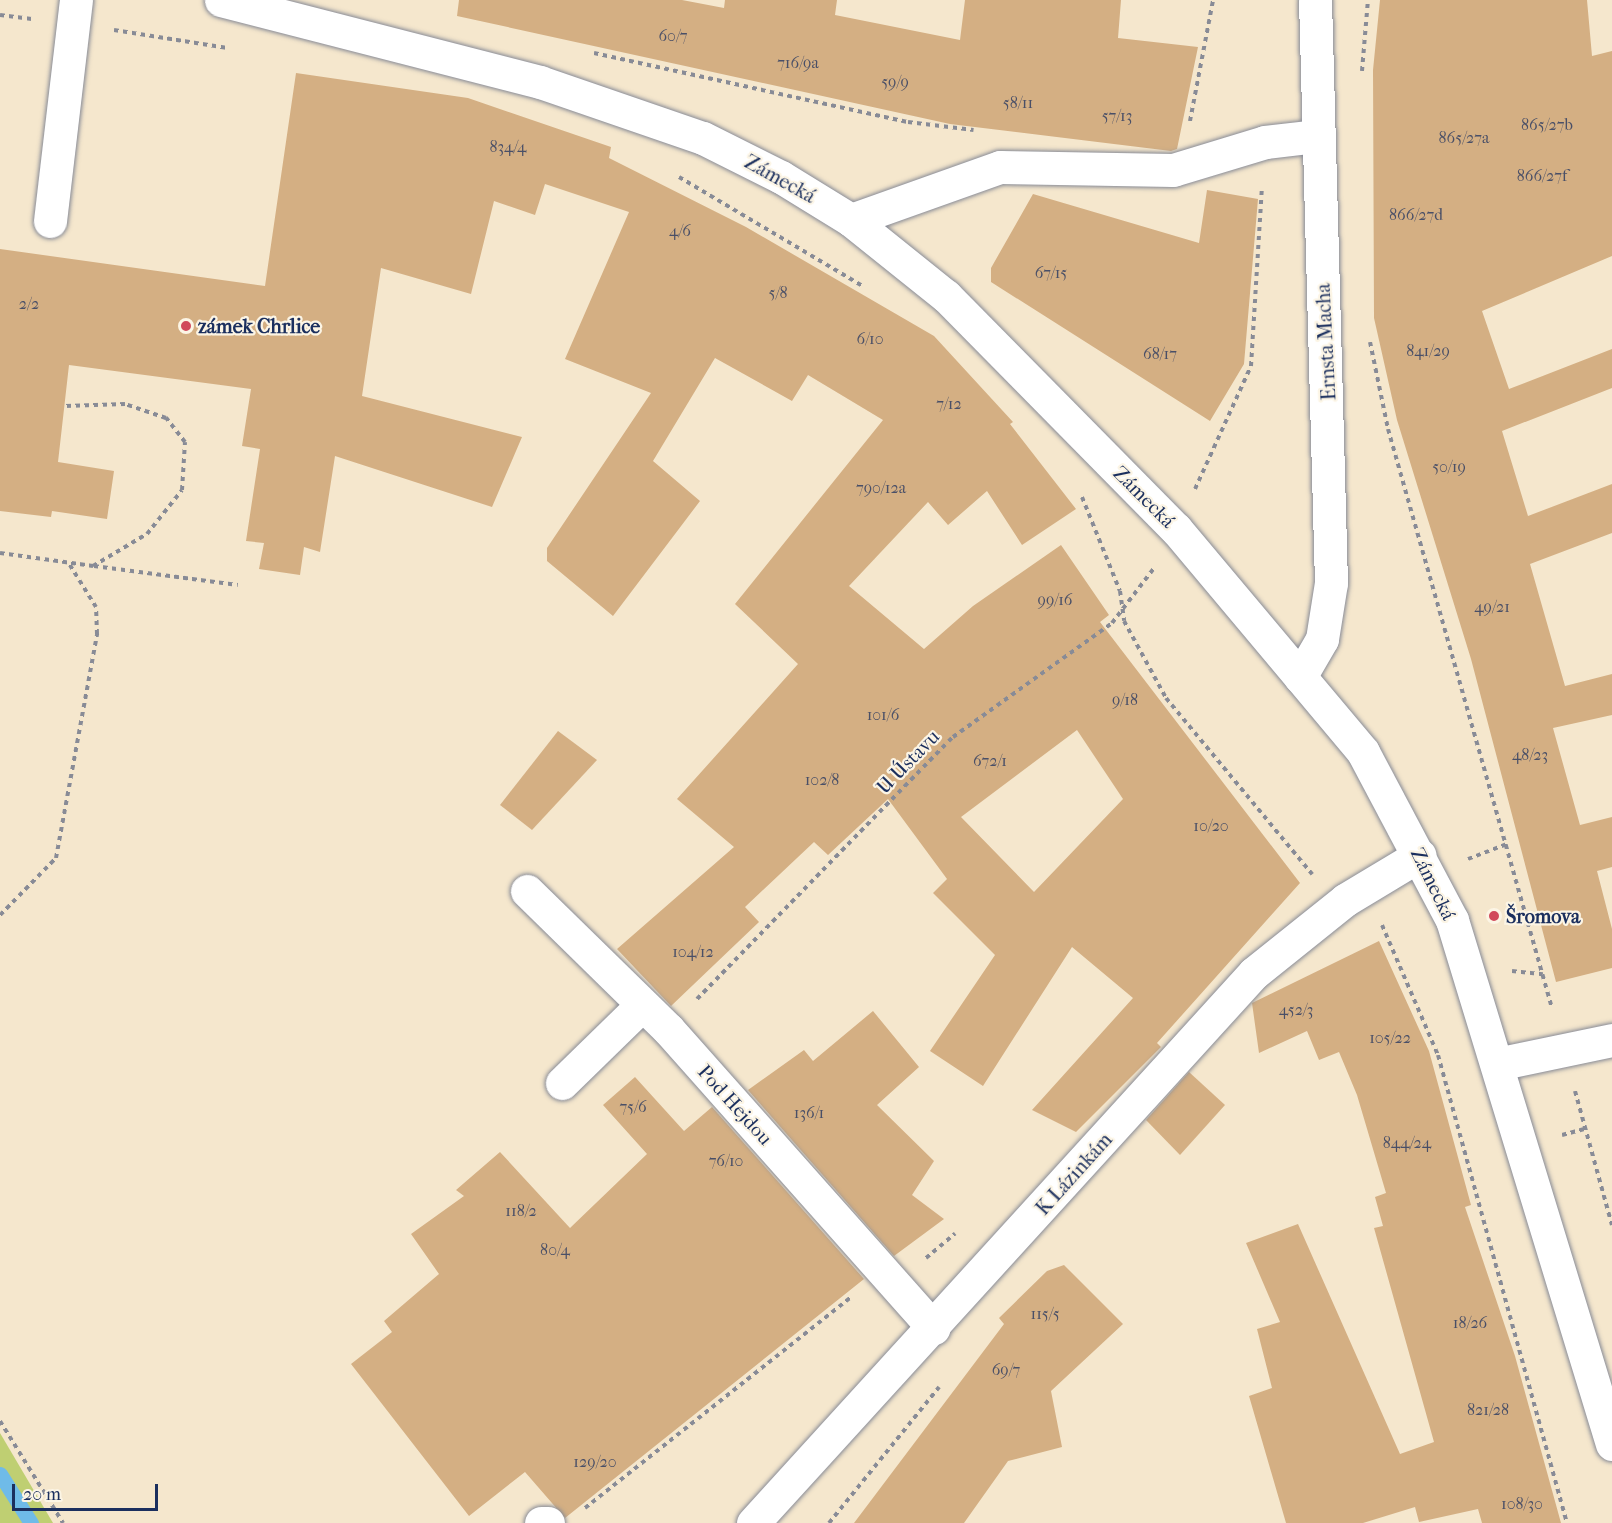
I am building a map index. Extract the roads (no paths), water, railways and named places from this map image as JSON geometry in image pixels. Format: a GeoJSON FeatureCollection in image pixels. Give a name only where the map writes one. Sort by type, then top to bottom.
{"type":"FeatureCollection","features":[{"type":"Feature","properties":{"kind":"street","name":"Zámecká"},"geometry":{"type":"LineString","coordinates":[[221,0],[540,82],[703,138],[781,177],[851,220],[946,296],[1176,529],[1363,752],[1420,855],[1452,920],[1612,1444]]}},
{"type":"Feature","properties":{"kind":"street","name":"Ernsta Macha"},"geometry":{"type":"LineString","coordinates":[[1300,677],[1322,639],[1331,583],[1331,450],[1316,136],[1315,0]]}},
{"type":"Feature","properties":{"kind":"street"},"geometry":{"type":"LineString","coordinates":[[50,221],[74,12]]}},
{"type":"Feature","properties":{"kind":"street"},"geometry":{"type":"LineString","coordinates":[[851,220],[1000,167],[1173,170],[1265,142],[1316,136]]}},
{"type":"Feature","properties":{"kind":"street","name":"K Lázinkám"},"geometry":{"type":"LineString","coordinates":[[753,1523],[1254,973],[1364,886],[1420,855]]}},
{"type":"Feature","properties":{"kind":"street","name":"Pod Hejdou"},"geometry":{"type":"LineString","coordinates":[[527,891],[668,1029],[933,1328]]}},
{"type":"Feature","properties":{"kind":"street"},"geometry":{"type":"LineString","coordinates":[[562,1083],[642,1005]]}},
{"type":"Feature","properties":{"kind":"street"},"geometry":{"type":"LineString","coordinates":[[1497,1064],[1612,1040]]}},
{"type":"Feature","properties":{"kind":"street"},"geometry":{"type":"LineString","coordinates":[[542,1523],[562,1519]]}},
{"type":"Feature","properties":{"kind":"waterway"},"geometry":{"type":"LineString","coordinates":[[0,1474],[31,1523]]}},
{"type":"Feature","properties":{"kind":"place","name":"zámek Chrlice"},"geometry":{"type":"Point","coordinates":[186,326]}},
{"type":"Feature","properties":{"kind":"place","name":"Šromova"},"geometry":{"type":"Point","coordinates":[1494,916]}}]}
